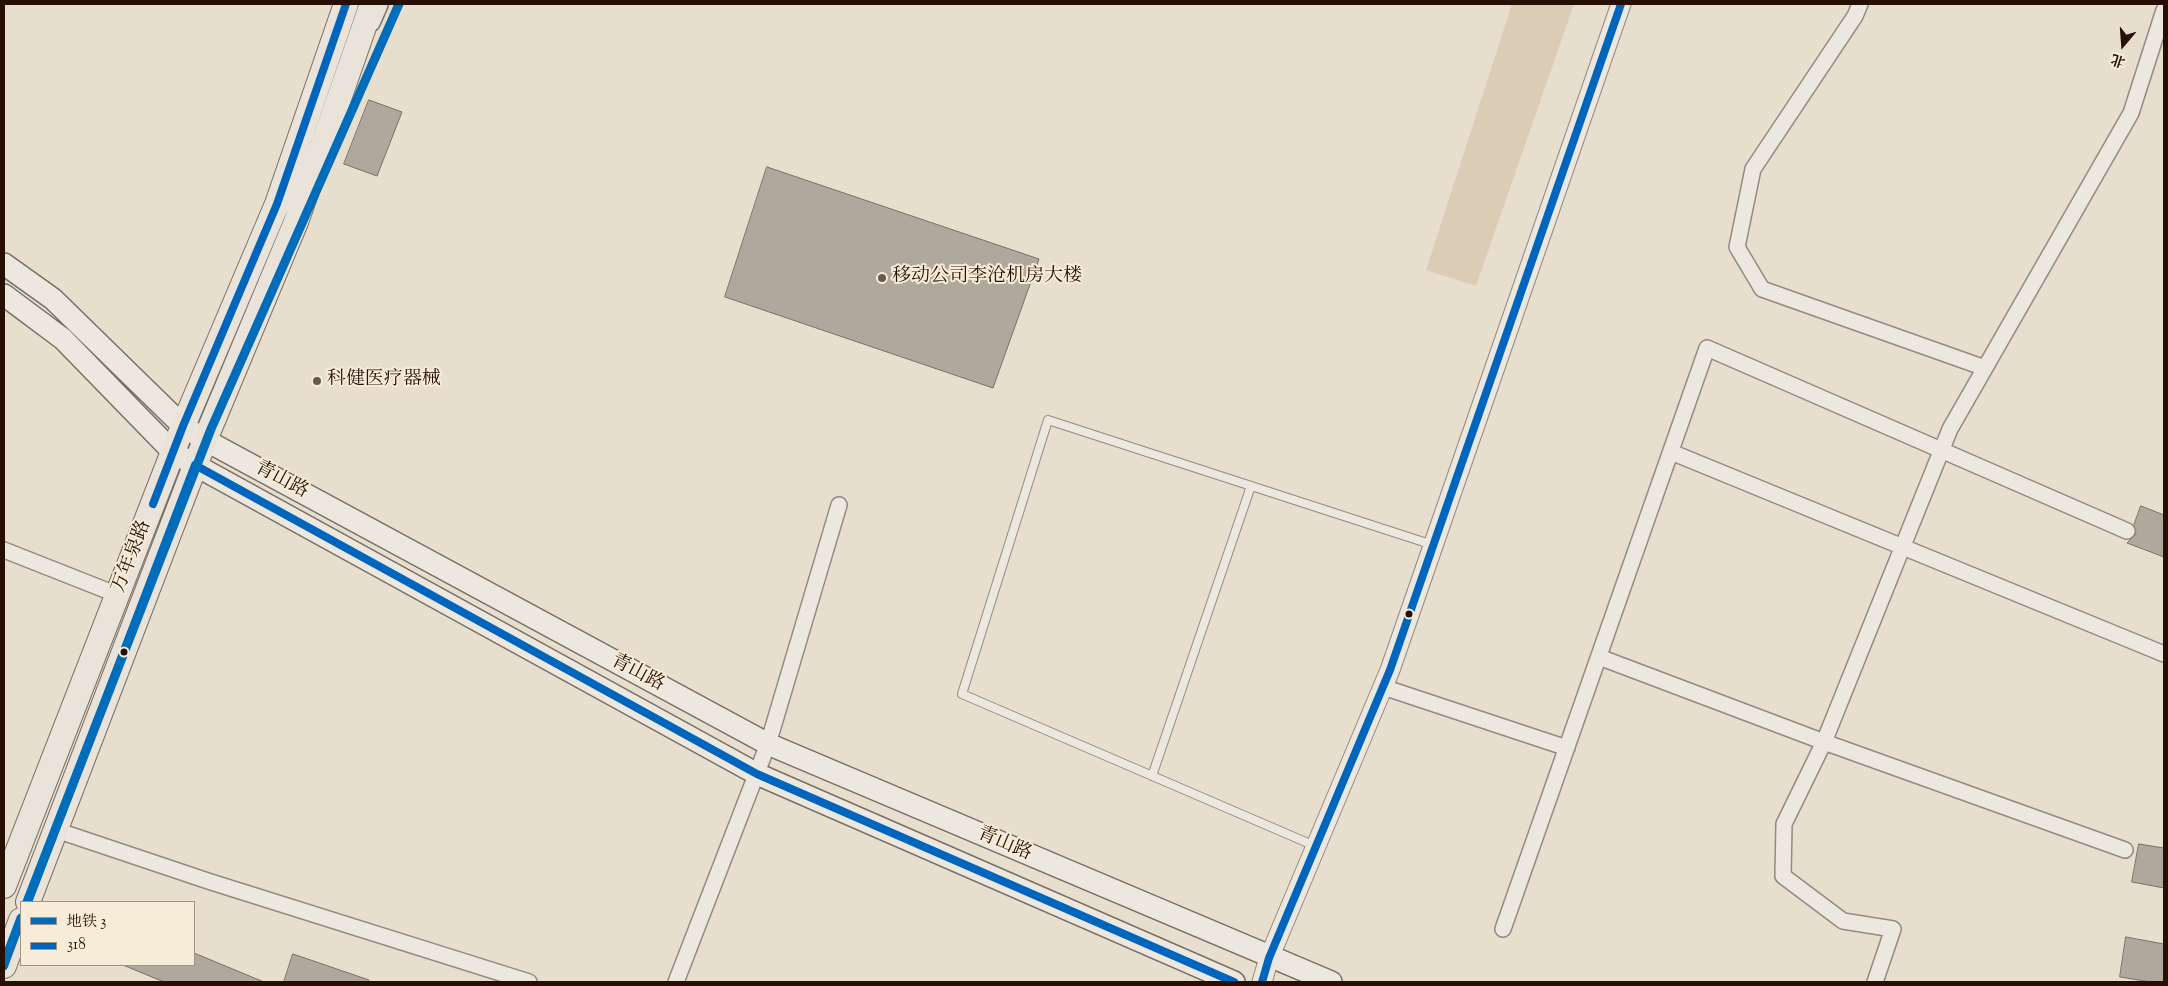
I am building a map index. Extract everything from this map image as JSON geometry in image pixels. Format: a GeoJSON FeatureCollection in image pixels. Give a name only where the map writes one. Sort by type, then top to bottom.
{"type":"FeatureCollection","features":[{"type":"Feature","properties":{"kind":"main road","name":"万年泉路"},"geometry":{"type":"LineString","coordinates":[[4,886],[183,426],[277,204],[346,4]]}},
{"type":"Feature","properties":{"kind":"main road","name":"万年泉路"},"geometry":{"type":"LineString","coordinates":[[28,901],[205,440],[296,222],[372,9]]}},
{"type":"Feature","properties":{"kind":"main road","name":"青山路"},"geometry":{"type":"LineString","coordinates":[[4,264],[52,299],[183,426],[205,440],[768,744],[1269,958],[1331,982]]}},
{"type":"Feature","properties":{"kind":"main road","name":"青山路"},"geometry":{"type":"LineString","coordinates":[[4,295],[63,339],[173,452],[196,465],[757,774],[1234,982]]}},
{"type":"Feature","properties":{"kind":"main road"},"geometry":{"type":"LineString","coordinates":[[4,966],[20,923]]}},
{"type":"Feature","properties":{"kind":"street"},"geometry":{"type":"LineString","coordinates":[[1262,982],[1269,958],[1383,687],[1621,4]]}},
{"type":"Feature","properties":{"kind":"street"},"geometry":{"type":"LineString","coordinates":[[1860,4],[1854,16],[1753,168],[1737,247],[1762,288],[1985,368]]}},
{"type":"Feature","properties":{"kind":"street"},"geometry":{"type":"LineString","coordinates":[[1875,982],[1894,929],[1843,921],[1783,876],[1784,824],[1824,742],[1950,429],[2131,113],[2164,10]]}},
{"type":"Feature","properties":{"kind":"street"},"geometry":{"type":"LineString","coordinates":[[1503,930],[1707,348],[2127,531]]}},
{"type":"Feature","properties":{"kind":"street"},"geometry":{"type":"LineString","coordinates":[[1671,452],[2164,654]]}},
{"type":"Feature","properties":{"kind":"street"},"geometry":{"type":"LineString","coordinates":[[676,982],[768,744],[839,505]]}},
{"type":"Feature","properties":{"kind":"street"},"geometry":{"type":"LineString","coordinates":[[4,550],[118,595]]}},
{"type":"Feature","properties":{"kind":"street"},"geometry":{"type":"LineString","coordinates":[[1599,658],[1824,742],[2125,850]]}},
{"type":"Feature","properties":{"kind":"street"},"geometry":{"type":"LineString","coordinates":[[1383,687],[1567,748]]}},
{"type":"Feature","properties":{"kind":"street"},"geometry":{"type":"LineString","coordinates":[[56,830],[211,882],[529,982]]}},
{"type":"Feature","properties":{"kind":"lane"},"geometry":{"type":"LineString","coordinates":[[1316,847],[962,694],[1048,420],[1433,545]]}},
{"type":"Feature","properties":{"kind":"lane"},"geometry":{"type":"LineString","coordinates":[[1152,776],[1251,486]]}},
{"type":"Feature","properties":{"kind":"shaded area"},"geometry":{"type":"Polygon","coordinates":[[[1512,4],[1574,4],[1476,286],[1426,270],[1512,4]]]}},
{"type":"Feature","properties":{"kind":"building"},"geometry":{"type":"Polygon","coordinates":[[[369,100],[402,112],[377,176],[344,164],[369,100]]]}},
{"type":"Feature","properties":{"kind":"building","name":"移动公司李沧机房大楼"},"geometry":{"type":"Polygon","coordinates":[[[767,167],[1039,259],[993,388],[725,297],[767,167]]]}},
{"type":"Feature","properties":{"kind":"building"},"geometry":{"type":"Polygon","coordinates":[[[2141,506],[2164,515],[2164,557],[2127,543],[2136,534],[2134,525],[2141,506]]]}},
{"type":"Feature","properties":{"kind":"building"},"geometry":{"type":"Polygon","coordinates":[[[2139,844],[2164,848],[2164,888],[2132,882],[2139,844]]]}},
{"type":"Feature","properties":{"kind":"building"},"geometry":{"type":"Polygon","coordinates":[[[2126,937],[2164,944],[2164,982],[2120,977],[2126,937]]]}},
{"type":"Feature","properties":{"kind":"building"},"geometry":{"type":"Polygon","coordinates":[[[195,953],[264,982],[164,982],[125,966],[195,966],[195,953]]]}},
{"type":"Feature","properties":{"kind":"building"},"geometry":{"type":"Polygon","coordinates":[[[293,954],[369,980],[369,982],[284,982],[293,954]]]}},
{"type":"Feature","properties":{"kind":"metro line","name":"3"},"geometry":{"type":"LineString","coordinates":[[27,901],[211,429],[399,4]]}},
{"type":"Feature","properties":{"kind":"metro line","name":"3"},"geometry":{"type":"LineString","coordinates":[[4,963],[20,921]]}},
{"type":"Feature","properties":{"kind":"transit line","name":"318"},"geometry":{"type":"LineString","coordinates":[[153,504],[183,426],[277,204],[346,4]]}},
{"type":"Feature","properties":{"kind":"transit line","name":"318"},"geometry":{"type":"LineString","coordinates":[[1262,982],[1269,958],[1390,670],[1621,4]]}},
{"type":"Feature","properties":{"kind":"transit line","name":"318"},"geometry":{"type":"LineString","coordinates":[[28,901],[195,465],[757,774],[1234,982]]}},
{"type":"Feature","properties":{"kind":"transit line","name":"318"},"geometry":{"type":"LineString","coordinates":[[4,966],[20,923]]}},
{"type":"Feature","properties":{"kind":"place","name":"移动公司李沧机房大楼"},"geometry":{"type":"Point","coordinates":[882,278]}},
{"type":"Feature","properties":{"kind":"place","name":"科健医疗器械"},"geometry":{"type":"Point","coordinates":[317,381]}}]}
